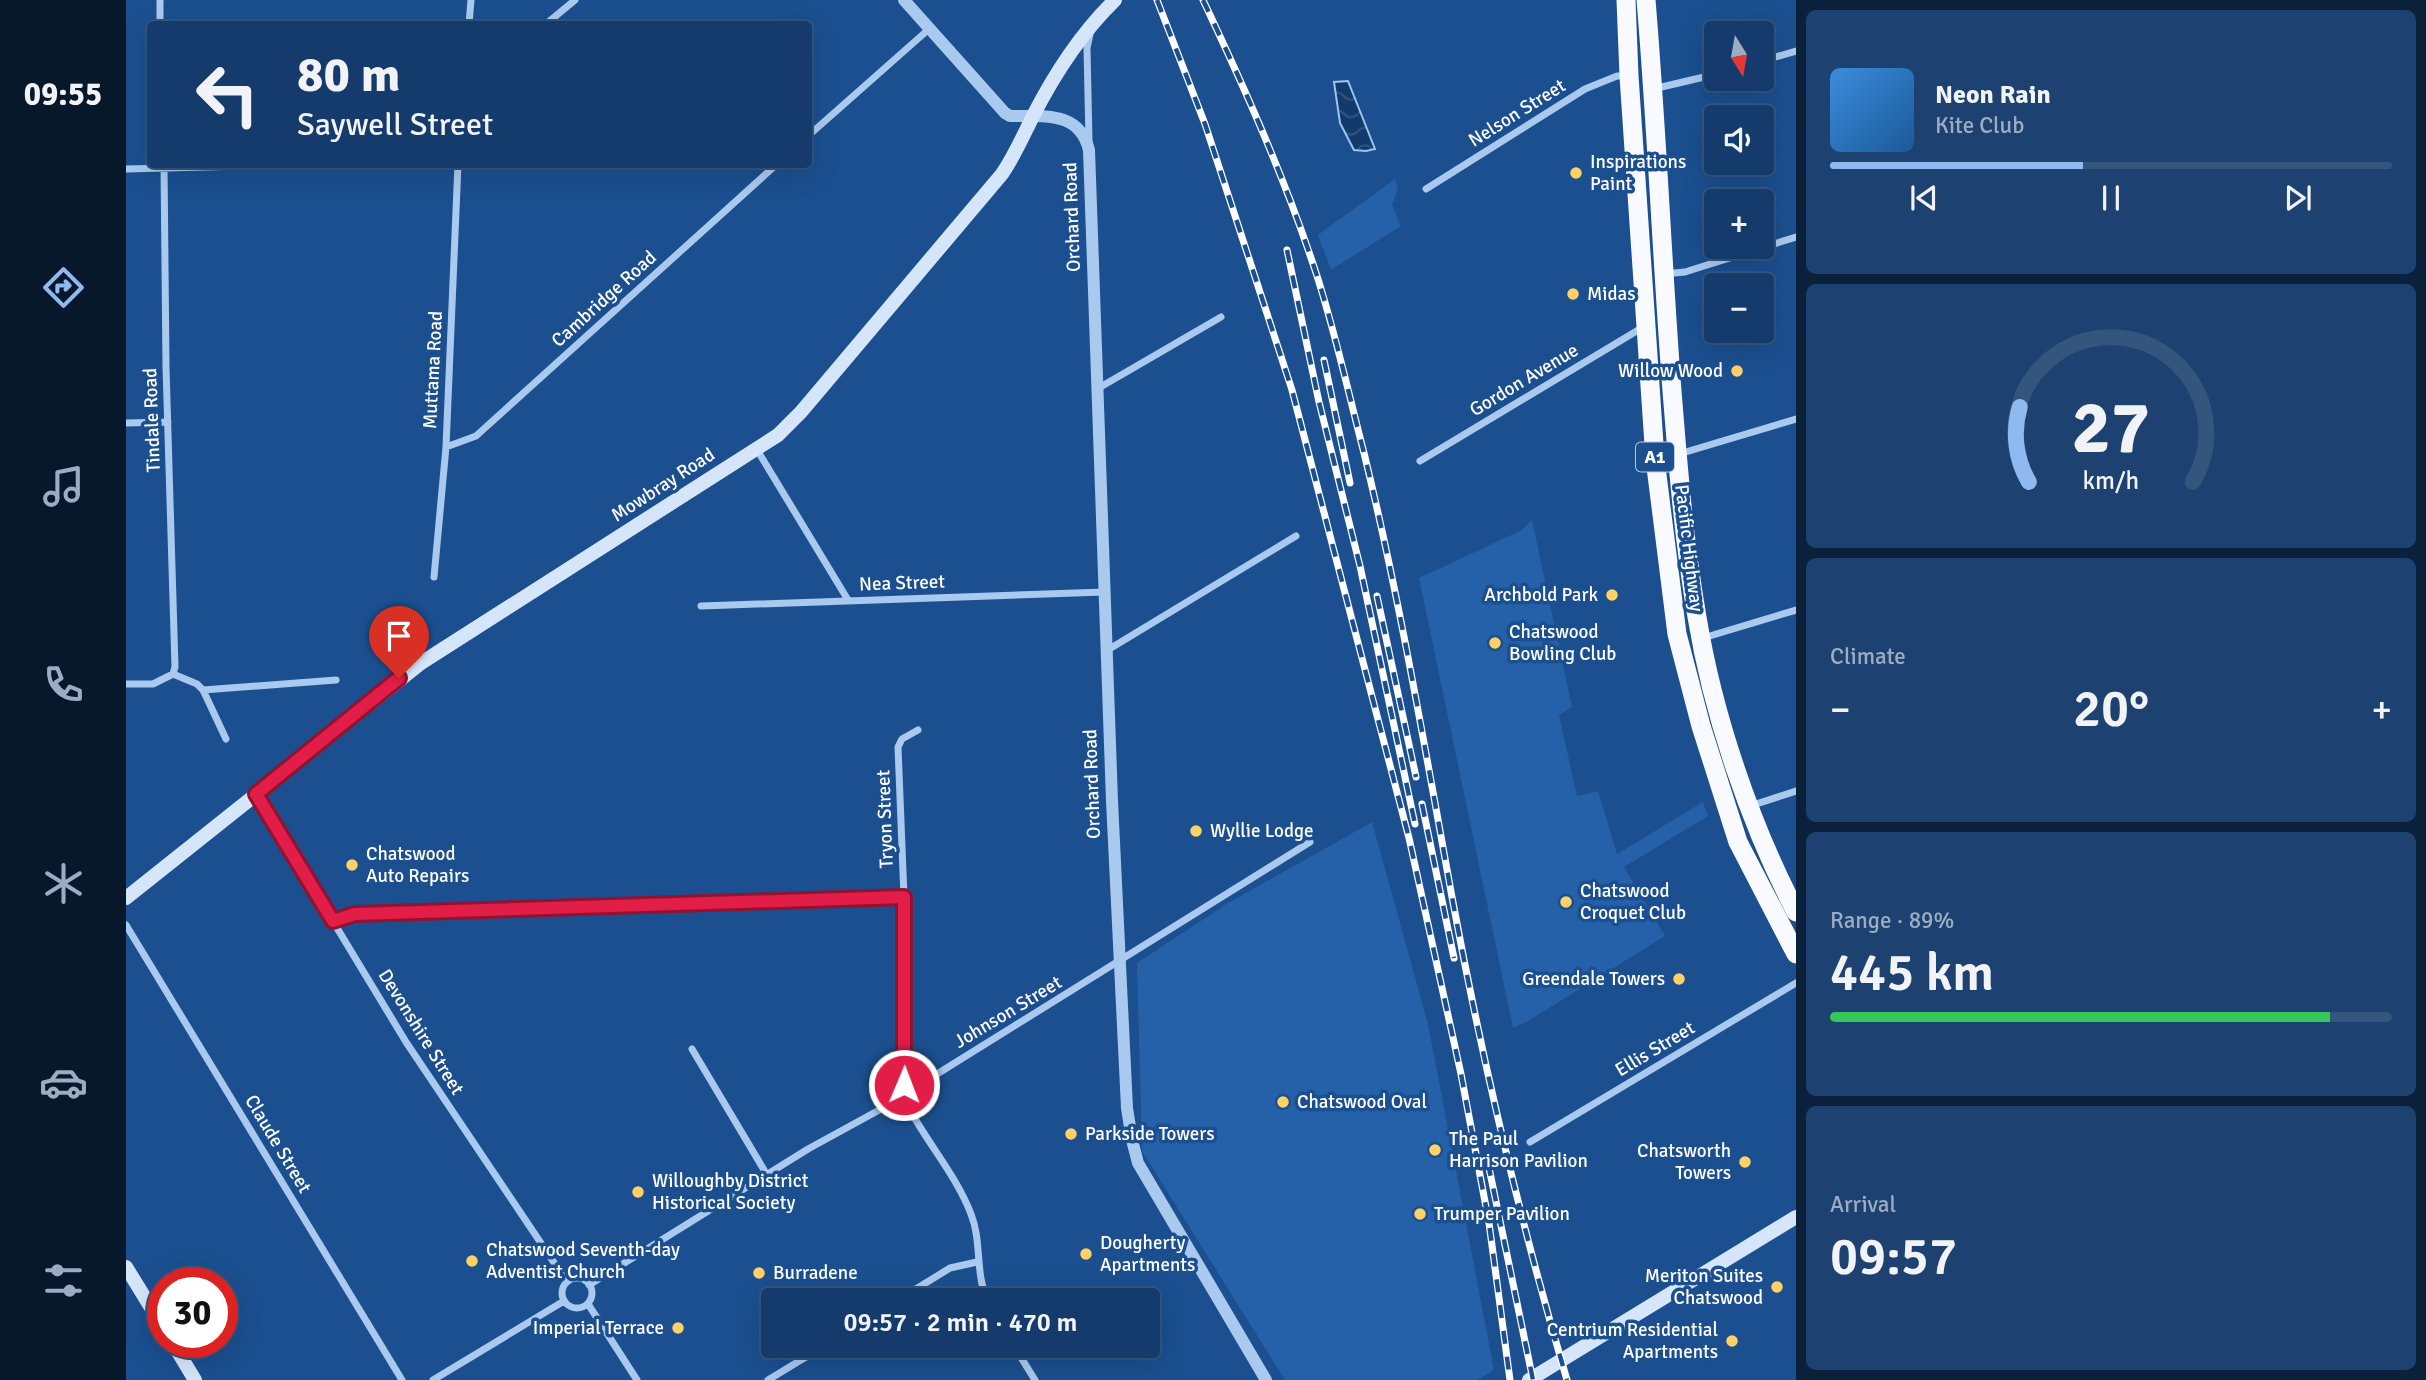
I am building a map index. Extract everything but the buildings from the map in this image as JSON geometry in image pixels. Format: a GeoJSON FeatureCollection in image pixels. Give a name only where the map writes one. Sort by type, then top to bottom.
{"type":"FeatureCollection","features":[{"type":"Feature","properties":{"kind":"highway","name":"Pacific Highway"},"geometry":{"type":"LineString","coordinates":[[1626,0],[1655,459],[1682,658],[1722,799],[1738,842],[1796,954]]}},
{"type":"Feature","properties":{"kind":"highway","name":"Pacific Highway"},"geometry":{"type":"LineString","coordinates":[[1646,0],[1677,455],[1690,572],[1701,639],[1721,719],[1748,806],[1772,866],[1796,912]]}},
{"type":"Feature","properties":{"kind":"main road","name":"Mowbray Road"},"geometry":{"type":"LineString","coordinates":[[126,898],[421,663],[778,435],[801,412],[1002,174],[1020,146],[1032,117],[1060,68],[1095,20],[1112,4]]}},
{"type":"Feature","properties":{"kind":"main road"},"geometry":{"type":"LineString","coordinates":[[1530,1380],[1796,1217]]}},
{"type":"Feature","properties":{"kind":"main road"},"geometry":{"type":"LineString","coordinates":[[126,1267],[147,1301]]}},
{"type":"Feature","properties":{"kind":"main road"},"geometry":{"type":"LineString","coordinates":[[182,1358],[195,1380]]}},
{"type":"Feature","properties":{"kind":"street"},"geometry":{"type":"LineString","coordinates":[[160,0],[160,21]]}},
{"type":"Feature","properties":{"kind":"street"},"geometry":{"type":"LineString","coordinates":[[469,21],[471,0]]}},
{"type":"Feature","properties":{"kind":"street"},"geometry":{"type":"LineString","coordinates":[[550,21],[575,0]]}},
{"type":"Feature","properties":{"kind":"street","name":"Orchard Road"},"geometry":{"type":"LineString","coordinates":[[904,0],[1004,113],[1010,116],[1055,117],[1070,123],[1083,133],[1089,150]]}},
{"type":"Feature","properties":{"kind":"street","name":"Orchard Road"},"geometry":{"type":"LineString","coordinates":[[1095,20],[1087,48],[1089,150],[1106,651],[1127,1108],[1138,1163],[1266,1380]]}},
{"type":"Feature","properties":{"kind":"street"},"geometry":{"type":"LineString","coordinates":[[812,132],[929,29]]}},
{"type":"Feature","properties":{"kind":"street"},"geometry":{"type":"LineString","coordinates":[[1774,57],[1796,51]]}},
{"type":"Feature","properties":{"kind":"street","name":"Nelson Street"},"geometry":{"type":"LineString","coordinates":[[1426,189],[1585,89],[1617,76],[1629,76]]}},
{"type":"Feature","properties":{"kind":"street"},"geometry":{"type":"LineString","coordinates":[[1652,89],[1704,78]]}},
{"type":"Feature","properties":{"kind":"street"},"geometry":{"type":"LineString","coordinates":[[126,169],[147,167]]}},
{"type":"Feature","properties":{"kind":"street","name":"Tindale Road"},"geometry":{"type":"LineString","coordinates":[[164,168],[166,367],[176,667],[173,674]]}},
{"type":"Feature","properties":{"kind":"street","name":"Muttama Road"},"geometry":{"type":"LineString","coordinates":[[434,577],[446,447],[458,168]]}},
{"type":"Feature","properties":{"kind":"street","name":"Cambridge Road"},"geometry":{"type":"LineString","coordinates":[[446,447],[476,436],[773,168]]}},
{"type":"Feature","properties":{"kind":"street"},"geometry":{"type":"LineString","coordinates":[[1663,274],[1685,272],[1796,237]]}},
{"type":"Feature","properties":{"kind":"street"},"geometry":{"type":"LineString","coordinates":[[1097,390],[1222,317]]}},
{"type":"Feature","properties":{"kind":"street","name":"Gordon Avenue"},"geometry":{"type":"LineString","coordinates":[[1420,461],[1645,326]]}},
{"type":"Feature","properties":{"kind":"street"},"geometry":{"type":"LineString","coordinates":[[1677,455],[1796,419]]}},
{"type":"Feature","properties":{"kind":"street"},"geometry":{"type":"LineString","coordinates":[[126,423],[168,422]]}},
{"type":"Feature","properties":{"kind":"street"},"geometry":{"type":"LineString","coordinates":[[756,448],[848,600]]}},
{"type":"Feature","properties":{"kind":"street"},"geometry":{"type":"LineString","coordinates":[[1106,651],[1296,536]]}},
{"type":"Feature","properties":{"kind":"street","name":"Nea Street"},"geometry":{"type":"LineString","coordinates":[[701,606],[1105,593]]}},
{"type":"Feature","properties":{"kind":"street"},"geometry":{"type":"LineString","coordinates":[[1701,639],[1796,610]]}},
{"type":"Feature","properties":{"kind":"street"},"geometry":{"type":"LineString","coordinates":[[126,684],[153,684],[173,674],[197,684],[226,739]]}},
{"type":"Feature","properties":{"kind":"street"},"geometry":{"type":"LineString","coordinates":[[202,690],[336,681]]}},
{"type":"Feature","properties":{"kind":"street","name":"Tryon Street"},"geometry":{"type":"LineString","coordinates":[[904,1085],[904,897],[898,747],[902,739],[918,730]]}},
{"type":"Feature","properties":{"kind":"street"},"geometry":{"type":"LineString","coordinates":[[1748,806],[1796,791]]}},
{"type":"Feature","properties":{"kind":"street","name":"Devonshire Street"},"geometry":{"type":"LineString","coordinates":[[256,794],[406,1042],[567,1282]]}},
{"type":"Feature","properties":{"kind":"street","name":"Johnson Street"},"geometry":{"type":"LineString","coordinates":[[913,1088],[1310,842]]}},
{"type":"Feature","properties":{"kind":"street"},"geometry":{"type":"LineString","coordinates":[[333,921],[355,914],[904,897]]}},
{"type":"Feature","properties":{"kind":"street","name":"Claude Street"},"geometry":{"type":"LineString","coordinates":[[126,925],[402,1380]]}},
{"type":"Feature","properties":{"kind":"street","name":"Ellis Street"},"geometry":{"type":"LineString","coordinates":[[1530,1142],[1796,983]]}},
{"type":"Feature","properties":{"kind":"street"},"geometry":{"type":"LineString","coordinates":[[692,1049],[767,1175]]}},
{"type":"Feature","properties":{"kind":"street"},"geometry":{"type":"LineString","coordinates":[[904,1085],[913,1088],[917,1098],[910,1110],[899,1110],[892,1103],[892,1093],[904,1085]]}},
{"type":"Feature","properties":{"kind":"street"},"geometry":{"type":"LineString","coordinates":[[589,1284],[767,1175],[892,1103]]}},
{"type":"Feature","properties":{"kind":"street"},"geometry":{"type":"LineString","coordinates":[[910,1110],[971,1213],[977,1234],[982,1288]]}},
{"type":"Feature","properties":{"kind":"street"},"geometry":{"type":"LineString","coordinates":[[918,1288],[950,1268],[978,1262]]}},
{"type":"Feature","properties":{"kind":"street"},"geometry":{"type":"LineString","coordinates":[[570,1279],[581,1279],[589,1284],[592,1294],[588,1304],[574,1308],[564,1301],[562,1290],[567,1282],[570,1279]]}},
{"type":"Feature","properties":{"kind":"street"},"geometry":{"type":"LineString","coordinates":[[433,1380],[564,1301]]}},
{"type":"Feature","properties":{"kind":"street"},"geometry":{"type":"LineString","coordinates":[[588,1304],[637,1380]]}},
{"type":"Feature","properties":{"kind":"street"},"geometry":{"type":"LineString","coordinates":[[768,1380],[804,1358]]}},
{"type":"Feature","properties":{"kind":"street"},"geometry":{"type":"LineString","coordinates":[[1021,1358],[1035,1380]]}},
{"type":"Feature","properties":{"kind":"shaded area"},"geometry":{"type":"Polygon","coordinates":[[[1395,179],[1398,189],[1392,205],[1401,226],[1331,270],[1318,235],[1395,179]]]}},
{"type":"Feature","properties":{"kind":"shaded area"},"geometry":{"type":"Polygon","coordinates":[[[1532,520],[1572,707],[1559,715],[1577,796],[1598,791],[1617,854],[1703,802],[1708,816],[1624,867],[1665,936],[1513,1028],[1419,578],[1522,530],[1532,520]]]}},
{"type":"Feature","properties":{"kind":"shaded area"},"geometry":{"type":"Polygon","coordinates":[[[1372,822],[1428,1024],[1494,1370],[1477,1380],[1285,1380],[1142,1151],[1137,963],[1228,903],[1372,822]]]}},
{"type":"Feature","properties":{"kind":"water"},"geometry":{"type":"Polygon","coordinates":[[[1348,81],[1375,149],[1354,150],[1340,123],[1334,82],[1348,81]]]}},
{"type":"Feature","properties":{"kind":"railway"},"geometry":{"type":"LineString","coordinates":[[1157,0],[1205,124],[1292,390],[1409,838],[1461,1074],[1489,1223],[1510,1380]]}},
{"type":"Feature","properties":{"kind":"railway"},"geometry":{"type":"LineString","coordinates":[[1203,0],[1250,103],[1293,208],[1337,344],[1389,564],[1489,1080],[1533,1260],[1567,1380]]}},
{"type":"Feature","properties":{"kind":"railway"},"geometry":{"type":"LineString","coordinates":[[1287,250],[1319,402],[1360,566],[1415,824]]}},
{"type":"Feature","properties":{"kind":"railway"},"geometry":{"type":"LineString","coordinates":[[1324,360],[1350,483]]}},
{"type":"Feature","properties":{"kind":"railway"},"geometry":{"type":"LineString","coordinates":[[1377,596],[1416,777]]}},
{"type":"Feature","properties":{"kind":"railway"},"geometry":{"type":"LineString","coordinates":[[1422,804],[1454,958]]}},
{"type":"Feature","properties":{"kind":"railway"},"geometry":{"type":"LineString","coordinates":[[1488,1163],[1533,1380]]}},
{"type":"Feature","properties":{"kind":"place","name":"Inspirations Paint"},"geometry":{"type":"Point","coordinates":[1576,173]}},
{"type":"Feature","properties":{"kind":"place","name":"Midas"},"geometry":{"type":"Point","coordinates":[1573,294]}},
{"type":"Feature","properties":{"kind":"place","name":"Willow Wood"},"geometry":{"type":"Point","coordinates":[1737,371]}},
{"type":"Feature","properties":{"kind":"place","name":"Archbold Park"},"geometry":{"type":"Point","coordinates":[1612,595]}},
{"type":"Feature","properties":{"kind":"place","name":"Chatswood Bowling Club"},"geometry":{"type":"Point","coordinates":[1495,643]}},
{"type":"Feature","properties":{"kind":"place","name":"Wyllie Lodge"},"geometry":{"type":"Point","coordinates":[1196,831]}},
{"type":"Feature","properties":{"kind":"place","name":"Chatswood Auto Repairs"},"geometry":{"type":"Point","coordinates":[352,865]}},
{"type":"Feature","properties":{"kind":"place","name":"Chatswood Croquet Club"},"geometry":{"type":"Point","coordinates":[1566,902]}},
{"type":"Feature","properties":{"kind":"place","name":"Greendale Towers"},"geometry":{"type":"Point","coordinates":[1679,979]}},
{"type":"Feature","properties":{"kind":"place","name":"Chatswood Oval"},"geometry":{"type":"Point","coordinates":[1283,1102]}},
{"type":"Feature","properties":{"kind":"place","name":"Parkside Towers"},"geometry":{"type":"Point","coordinates":[1071,1134]}},
{"type":"Feature","properties":{"kind":"place","name":"The Paul Harrison Pavilion"},"geometry":{"type":"Point","coordinates":[1435,1150]}},
{"type":"Feature","properties":{"kind":"place","name":"Chatsworth Towers"},"geometry":{"type":"Point","coordinates":[1745,1162]}},
{"type":"Feature","properties":{"kind":"place","name":"Willoughby District Historical Society"},"geometry":{"type":"Point","coordinates":[638,1192]}},
{"type":"Feature","properties":{"kind":"place","name":"Trumper Pavilion"},"geometry":{"type":"Point","coordinates":[1420,1214]}},
{"type":"Feature","properties":{"kind":"place","name":"Dougherty Apartments"},"geometry":{"type":"Point","coordinates":[1086,1254]}},
{"type":"Feature","properties":{"kind":"place","name":"Chatswood Seventh-day Adventist Church"},"geometry":{"type":"Point","coordinates":[472,1261]}},
{"type":"Feature","properties":{"kind":"place","name":"Burradene"},"geometry":{"type":"Point","coordinates":[759,1273]}},
{"type":"Feature","properties":{"kind":"place","name":"Meriton Suites Chatswood"},"geometry":{"type":"Point","coordinates":[1777,1287]}},
{"type":"Feature","properties":{"kind":"place","name":"Imperial Terrace"},"geometry":{"type":"Point","coordinates":[678,1328]}},
{"type":"Feature","properties":{"kind":"place","name":"Centrium Residential Apartments"},"geometry":{"type":"Point","coordinates":[1732,1341]}},
{"type":"Feature","properties":{"kind":"route"},"geometry":{"type":"LineString","coordinates":[[399,678],[256,794],[333,921],[355,914],[904,897],[904,1085]]}}]}
